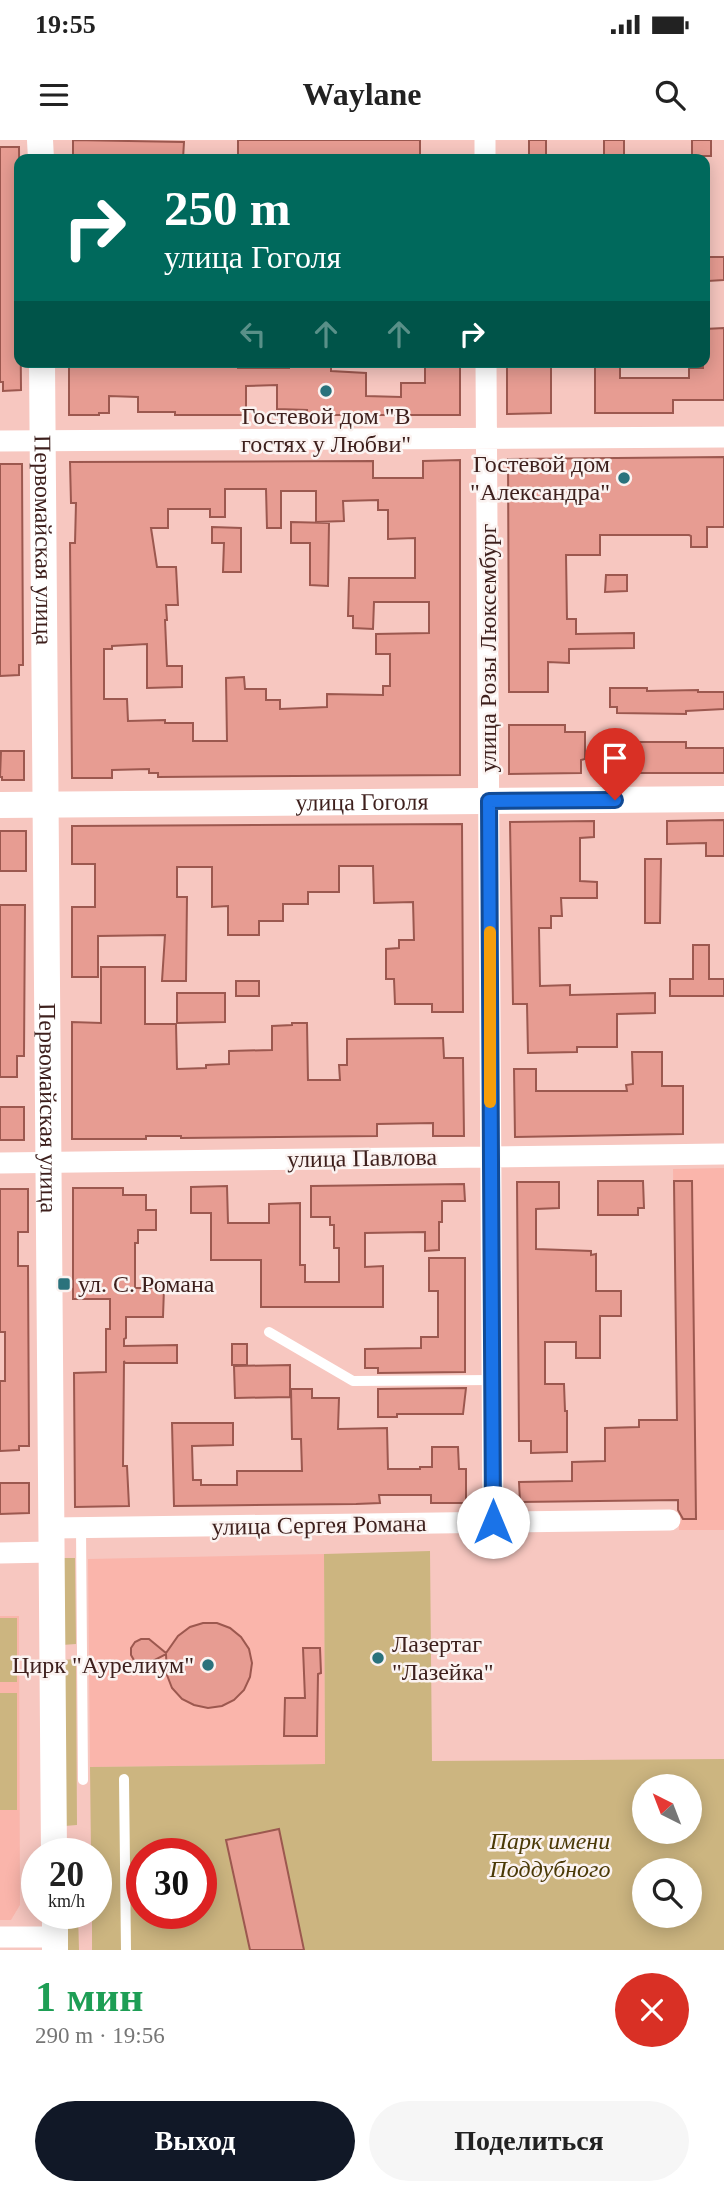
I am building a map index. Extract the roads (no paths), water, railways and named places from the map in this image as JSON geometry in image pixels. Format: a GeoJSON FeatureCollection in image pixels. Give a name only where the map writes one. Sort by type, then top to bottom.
{"type":"FeatureCollection","features":[{"type":"Feature","properties":{"kind":"street","name":"Первомайская улица"},"geometry":{"type":"LineString","coordinates":[[42,368],[54,1838]]}},
{"type":"Feature","properties":{"kind":"street","name":"улица Розы Люксембург"},"geometry":{"type":"LineString","coordinates":[[486,368],[493,1522]]}},
{"type":"Feature","properties":{"kind":"street"},"geometry":{"type":"LineString","coordinates":[[0,441],[724,437]]}},
{"type":"Feature","properties":{"kind":"street","name":"улица Гоголя"},"geometry":{"type":"LineString","coordinates":[[0,805],[724,799]]}},
{"type":"Feature","properties":{"kind":"street","name":"улица Павлова"},"geometry":{"type":"LineString","coordinates":[[0,1163],[724,1154]]}},
{"type":"Feature","properties":{"kind":"street","name":"улица Сергея Романа"},"geometry":{"type":"LineString","coordinates":[[0,1553],[52,1540],[81,1528],[670,1520]]}},
{"type":"Feature","properties":{"kind":"street"},"geometry":{"type":"LineString","coordinates":[[0,1937],[55,1933]]}},
{"type":"Feature","properties":{"kind":"lane"},"geometry":{"type":"LineString","coordinates":[[269,1332],[353,1381],[492,1380]]}},
{"type":"Feature","properties":{"kind":"lane"},"geometry":{"type":"LineString","coordinates":[[81,1528],[83,1780]]}},
{"type":"Feature","properties":{"kind":"lane"},"geometry":{"type":"LineString","coordinates":[[124,1779],[126,1950]]}},
{"type":"Feature","properties":{"kind":"place","name":"Гостевой дом \"В гостях у Любви\""},"geometry":{"type":"Point","coordinates":[326,391]}},
{"type":"Feature","properties":{"kind":"place","name":"Гостевой дом \"Александра\""},"geometry":{"type":"Point","coordinates":[624,478]}},
{"type":"Feature","properties":{"kind":"place","name":"ул. С. Романа"},"geometry":{"type":"Point","coordinates":[64,1284]}},
{"type":"Feature","properties":{"kind":"place","name":"Лазертаг \"Лазейка\""},"geometry":{"type":"Point","coordinates":[378,1658]}},
{"type":"Feature","properties":{"kind":"place","name":"Цирк \"Аурелиум\""},"geometry":{"type":"Point","coordinates":[208,1665]}},
{"type":"Feature","properties":{"kind":"park label","name":"Парк имени Поддубного"},"geometry":{"type":"Point","coordinates":[550,1855]}}]}
